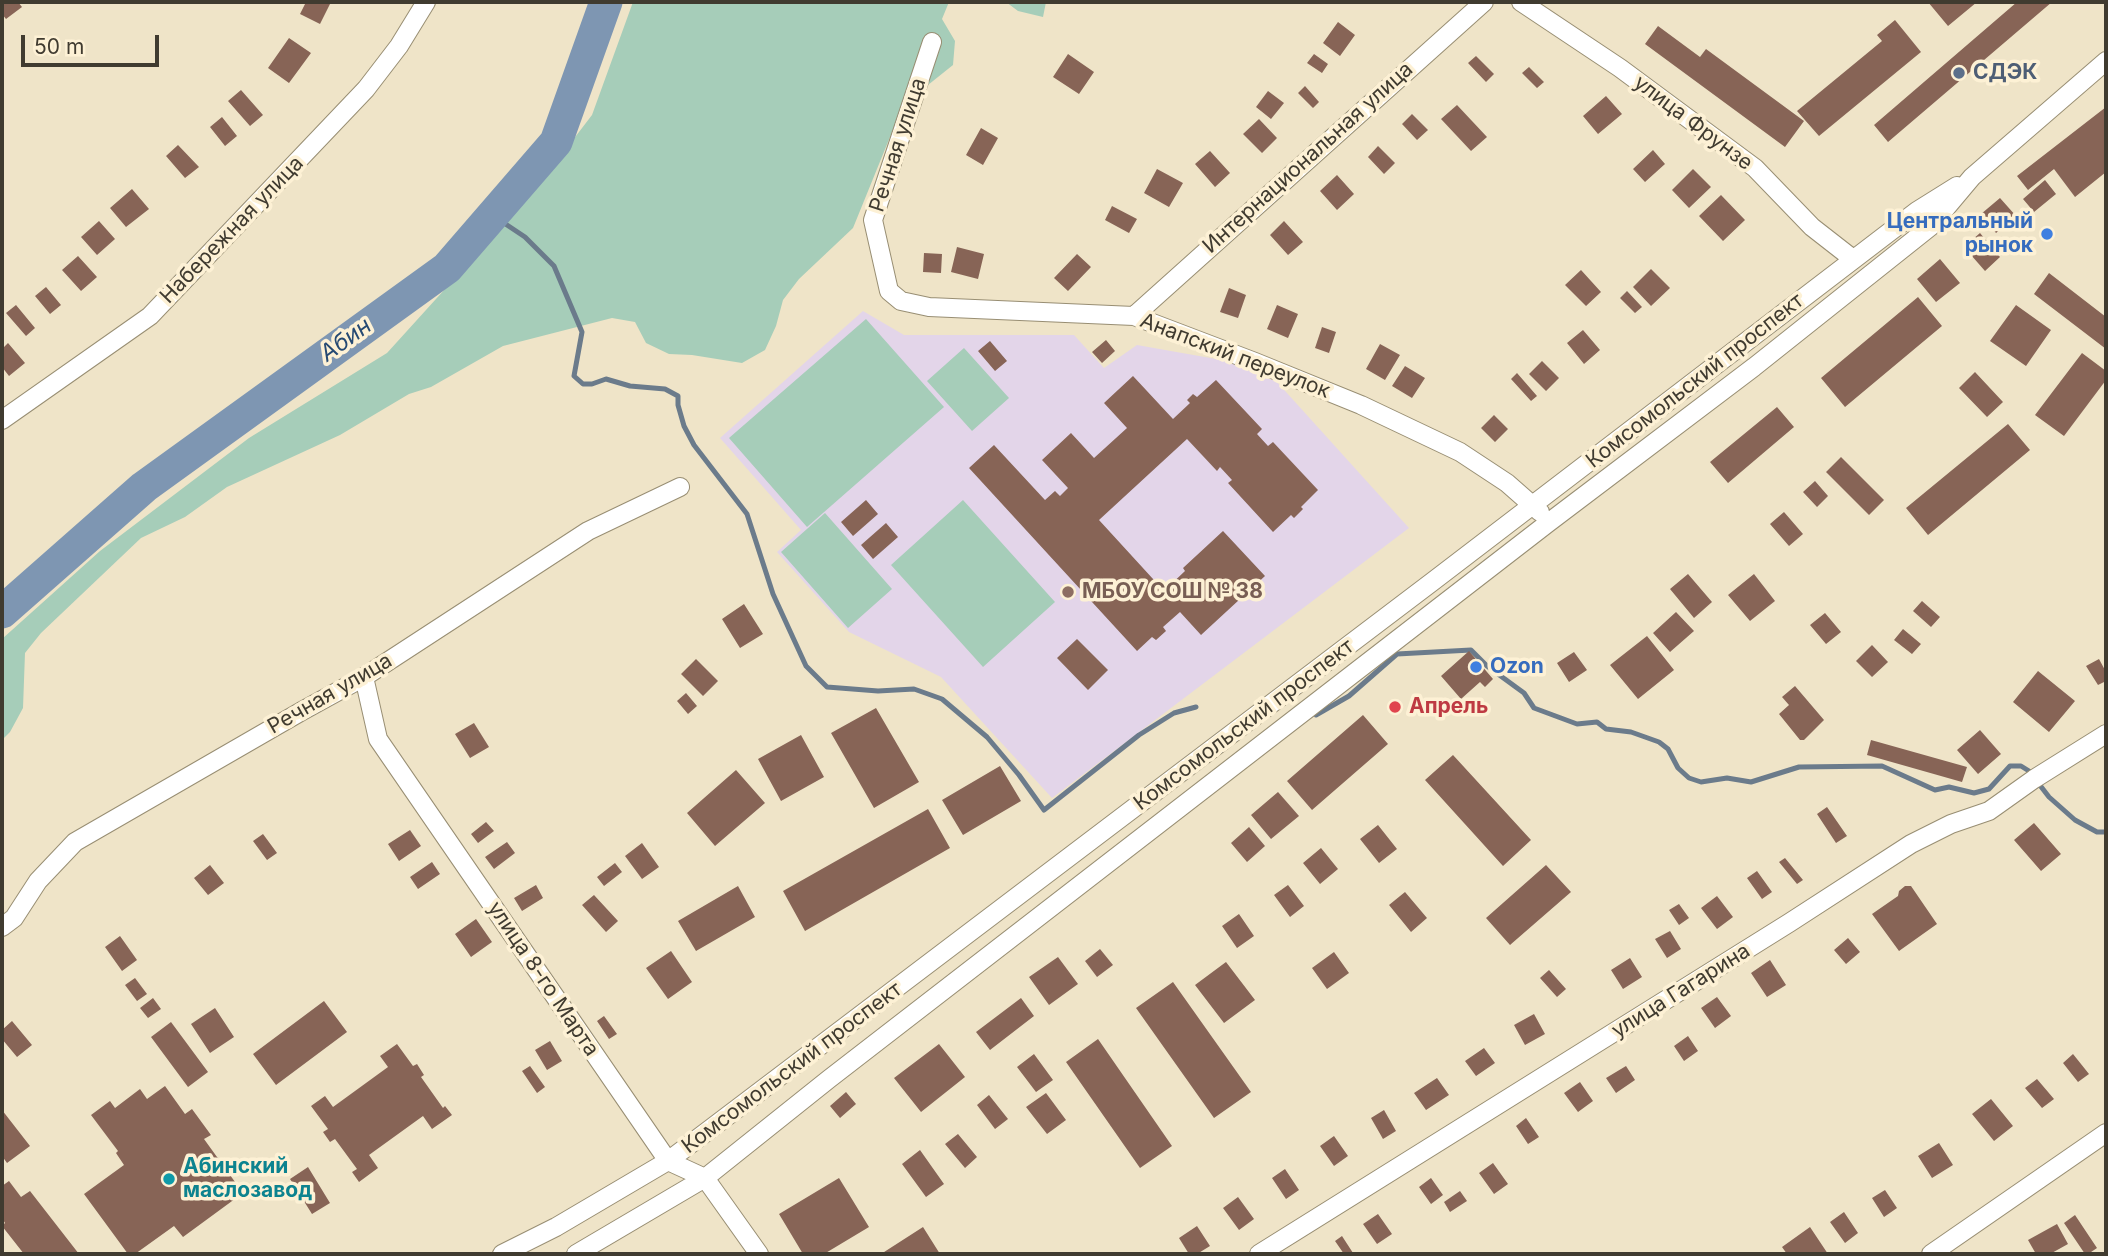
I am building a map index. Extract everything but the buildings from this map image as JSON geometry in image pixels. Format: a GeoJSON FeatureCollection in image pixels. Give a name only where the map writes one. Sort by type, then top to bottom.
{"type":"FeatureCollection","features":[{"type":"Feature","properties":{"kind":"street","name":"Набережная улица"},"geometry":{"type":"LineString","coordinates":[[2,420],[150,316],[366,89],[399,46],[426,2]]}},
{"type":"Feature","properties":{"kind":"street","name":"Интернациональная улица"},"geometry":{"type":"LineString","coordinates":[[1134,316],[1484,2]]}},
{"type":"Feature","properties":{"kind":"street","name":"улица Фрунзе"},"geometry":{"type":"LineString","coordinates":[[1521,2],[1620,68],[1755,168],[1812,227],[1853,259]]}},
{"type":"Feature","properties":{"kind":"street","name":"Речная улица"},"geometry":{"type":"LineString","coordinates":[[889,290],[873,220],[932,42]]}},
{"type":"Feature","properties":{"kind":"street","name":"Комсомольский проспект"},"geometry":{"type":"LineString","coordinates":[[576,1254],[705,1178],[851,1062],[1754,367],[1930,227],[1972,177],[2106,61]]}},
{"type":"Feature","properties":{"kind":"street","name":"Комсомольский проспект"},"geometry":{"type":"LineString","coordinates":[[502,1254],[556,1227],[668,1161],[1853,259],[1917,211],[1972,177]]}},
{"type":"Feature","properties":{"kind":"street","name":"Анапский переулок"},"geometry":{"type":"LineString","coordinates":[[889,290],[901,301],[929,307],[1134,316],[1361,405],[1448,446],[1507,483],[1549,523]]}},
{"type":"Feature","properties":{"kind":"street","name":"Речная улица"},"geometry":{"type":"LineString","coordinates":[[2,927],[14,918],[38,881],[75,842],[364,677],[588,531],[680,487]]}},
{"type":"Feature","properties":{"kind":"street","name":"улица 8-го Марта"},"geometry":{"type":"LineString","coordinates":[[364,677],[378,739],[668,1161]]}},
{"type":"Feature","properties":{"kind":"street","name":"улица Гагарина"},"geometry":{"type":"LineString","coordinates":[[1259,1254],[1911,844],[1951,824],[1989,811],[2106,734]]}},
{"type":"Feature","properties":{"kind":"street"},"geometry":{"type":"LineString","coordinates":[[1931,1254],[2106,1133]]}},
{"type":"Feature","properties":{"kind":"street"},"geometry":{"type":"LineString","coordinates":[[668,1161],[705,1178],[759,1254]]}},
{"type":"Feature","properties":{"kind":"shaded area","name":"МБОУ СОШ № 38"},"geometry":{"type":"Polygon","coordinates":[[[863,311],[904,335],[1074,335],[1104,368],[1137,345],[1233,362],[1277,382],[1409,528],[1052,798],[941,677],[849,632],[777,552],[801,530],[720,438],[863,311]]]}},
{"type":"Feature","properties":{"kind":"green space"},"geometry":{"type":"Polygon","coordinates":[[[633,2],[949,2],[942,19],[955,41],[953,65],[903,105],[853,228],[799,279],[783,300],[776,326],[765,350],[742,363],[669,354],[646,343],[635,322],[612,318],[503,346],[431,387],[409,394],[340,435],[227,487],[185,517],[141,538],[41,633],[25,653],[23,708],[10,732],[2,740],[2,639],[100,551],[249,438],[387,353],[533,192],[592,115],[633,2]]]}},
{"type":"Feature","properties":{"kind":"green space"},"geometry":{"type":"Polygon","coordinates":[[[1006,2],[1046,2],[1043,17],[1018,11],[1006,2]]]}},
{"type":"Feature","properties":{"kind":"green space"},"geometry":{"type":"Polygon","coordinates":[[[866,319],[944,407],[807,527],[729,438],[866,319]]]}},
{"type":"Feature","properties":{"kind":"green space"},"geometry":{"type":"Polygon","coordinates":[[[964,348],[1009,398],[972,431],[927,381],[964,348]]]}},
{"type":"Feature","properties":{"kind":"green space"},"geometry":{"type":"Polygon","coordinates":[[[963,500],[1055,602],[983,667],[891,565],[963,500]]]}},
{"type":"Feature","properties":{"kind":"green space"},"geometry":{"type":"Polygon","coordinates":[[[825,513],[892,589],[848,628],[781,552],[825,513]]]}},
{"type":"Feature","properties":{"kind":"waterway","name":"Абин"},"geometry":{"type":"LineString","coordinates":[[2,612],[144,487],[447,268],[556,142],[606,2]]}},
{"type":"Feature","properties":{"kind":"waterway"},"geometry":{"type":"LineString","coordinates":[[492,215],[525,237],[554,266],[582,332],[574,376],[583,384],[606,379],[630,386],[665,389],[678,396],[684,426],[694,445],[747,514],[773,594],[806,666],[827,687],[878,691],[914,689],[942,699],[987,737],[1044,810],[1139,735],[1174,713],[1196,707]]}},
{"type":"Feature","properties":{"kind":"waterway"},"geometry":{"type":"LineString","coordinates":[[1316,715],[1349,696],[1397,654],[1471,650],[1487,666],[1524,693],[1534,708],[1577,724],[1597,722],[1606,729],[1631,732],[1659,742],[1668,749],[1678,768],[1689,778],[1701,782],[1727,778],[1751,782],[1799,767],[1882,766],[1935,790],[1949,787],[1974,793],[1989,789],[2010,766],[2021,766],[2029,771],[2049,797],[2075,820],[2097,832],[2106,832]]}},
{"type":"Feature","properties":{"kind":"place","name":"СДЭК"},"geometry":{"type":"Point","coordinates":[1959,73]}},
{"type":"Feature","properties":{"kind":"place","name":"Центральный рынок"},"geometry":{"type":"Point","coordinates":[2047,234]}},
{"type":"Feature","properties":{"kind":"place","name":"МБОУ СОШ № 38"},"geometry":{"type":"Point","coordinates":[1068,592]}},
{"type":"Feature","properties":{"kind":"place","name":"Ozon"},"geometry":{"type":"Point","coordinates":[1476,667]}},
{"type":"Feature","properties":{"kind":"place","name":"Апрель"},"geometry":{"type":"Point","coordinates":[1395,707]}},
{"type":"Feature","properties":{"kind":"place","name":"Абинский маслозавод"},"geometry":{"type":"Point","coordinates":[169,1179]}}]}
